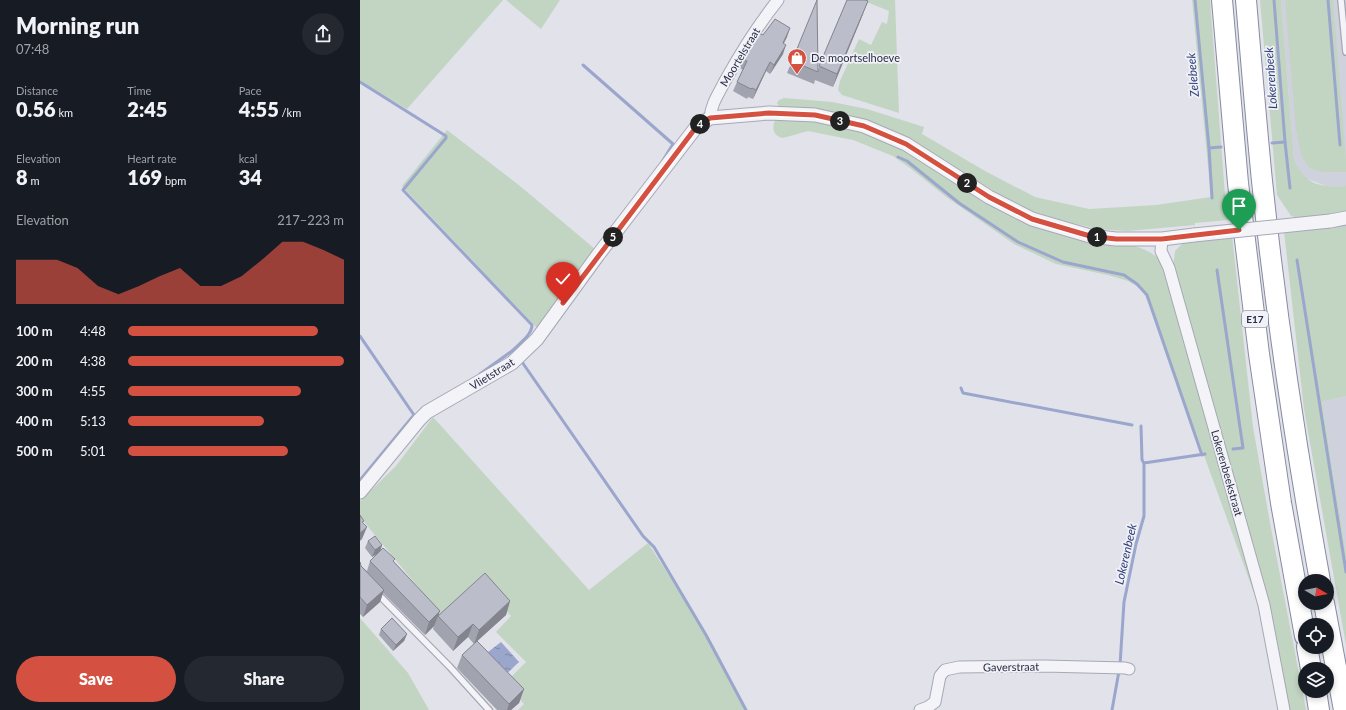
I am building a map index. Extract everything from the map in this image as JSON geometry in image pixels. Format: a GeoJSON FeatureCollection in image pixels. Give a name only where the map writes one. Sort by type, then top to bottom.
{"type":"FeatureCollection","features":[{"type":"Feature","properties":{"kind":"highway","name":"E17"},"geometry":{"type":"LineString","coordinates":[[1222,0],[1238,183],[1259,354],[1281,504],[1302,618]]}},
{"type":"Feature","properties":{"kind":"highway","name":"E17"},"geometry":{"type":"LineString","coordinates":[[1246,0],[1262,180],[1282,344],[1305,502],[1319,574]]}},
{"type":"Feature","properties":{"kind":"highway"},"geometry":{"type":"LineString","coordinates":[[1325,610],[1344,710]]}},
{"type":"Feature","properties":{"kind":"highway"},"geometry":{"type":"LineString","coordinates":[[1317,698],[1320,710]]}},
{"type":"Feature","properties":{"kind":"street","name":"Moortelstraat"},"geometry":{"type":"LineString","coordinates":[[710,118],[711,107],[732,68],[758,26],[778,0]]}},
{"type":"Feature","properties":{"kind":"street"},"geometry":{"type":"LineString","coordinates":[[710,118],[769,113],[793,113],[815,115],[864,126],[906,144],[989,197],[1032,219],[1090,236],[1116,239],[1162,239],[1346,218]]}},
{"type":"Feature","properties":{"kind":"street","name":"Vlietstraat"},"geometry":{"type":"LineString","coordinates":[[360,492],[427,412],[512,363],[537,339],[598,255],[697,126],[710,118]]}},
{"type":"Feature","properties":{"kind":"street","name":"Lokerenbeekstraat"},"geometry":{"type":"LineString","coordinates":[[1162,239],[1161,251],[1171,275],[1264,605],[1284,710]]}},
{"type":"Feature","properties":{"kind":"street","name":"Gaverstraat"},"geometry":{"type":"LineString","coordinates":[[920,710],[935,702],[940,676],[945,670],[959,667],[1044,666],[1127,668]]}},
{"type":"Feature","properties":{"kind":"lane"},"geometry":{"type":"LineString","coordinates":[[1341,0],[1346,52]]}},
{"type":"Feature","properties":{"kind":"lane"},"geometry":{"type":"LineString","coordinates":[[370,586],[489,710]]}},
{"type":"Feature","properties":{"kind":"shaded area"},"geometry":{"type":"Polygon","coordinates":[[[1281,0],[1346,0],[1346,186],[1326,186],[1305,178],[1294,159],[1281,0]]]}},
{"type":"Feature","properties":{"kind":"shaded area"},"geometry":{"type":"Polygon","coordinates":[[[1346,396],[1346,553],[1322,402],[1346,396]]]}},
{"type":"Feature","properties":{"kind":"green space"},"geometry":{"type":"Polygon","coordinates":[[[360,0],[503,0],[407,109],[360,81],[360,0]]]}},
{"type":"Feature","properties":{"kind":"green space"},"geometry":{"type":"Polygon","coordinates":[[[506,0],[560,0],[541,29],[506,0]]]}},
{"type":"Feature","properties":{"kind":"green space"},"geometry":{"type":"Polygon","coordinates":[[[862,0],[895,0],[899,113],[842,95],[838,90],[840,81],[859,39],[871,45],[882,22],[887,24],[889,11],[862,0]]]}},
{"type":"Feature","properties":{"kind":"green space"},"geometry":{"type":"Polygon","coordinates":[[[1192,0],[1210,0],[1228,220],[1195,223],[1195,225],[1127,231],[1097,229],[1064,221],[1032,211],[1011,201],[965,174],[948,162],[901,136],[780,108],[777,103],[779,100],[784,98],[832,102],[867,109],[924,127],[922,134],[985,171],[1035,197],[1089,209],[1156,205],[1211,197],[1192,0]]]}},
{"type":"Feature","properties":{"kind":"green space"},"geometry":{"type":"Polygon","coordinates":[[[1260,0],[1281,0],[1294,159],[1303,175],[1314,183],[1328,186],[1346,186],[1346,214],[1297,218],[1291,216],[1277,195],[1260,0]]]}},
{"type":"Feature","properties":{"kind":"green space"},"geometry":{"type":"Polygon","coordinates":[[[1285,0],[1333,0],[1346,172],[1322,172],[1309,168],[1301,155],[1296,129],[1285,0]]]}},
{"type":"Feature","properties":{"kind":"green space"},"geometry":{"type":"Polygon","coordinates":[[[776,119],[832,124],[859,131],[885,141],[908,153],[995,205],[1041,227],[1065,236],[1127,244],[1138,247],[1158,258],[1166,271],[1257,593],[1254,593],[1149,304],[1142,289],[1128,281],[1108,275],[1056,264],[1014,244],[945,196],[893,156],[853,140],[808,131],[783,138],[777,135],[774,131],[774,122],[776,119]]]}},
{"type":"Feature","properties":{"kind":"green space"},"geometry":{"type":"Polygon","coordinates":[[[447,130],[520,186],[595,249],[537,328],[402,186],[447,130]]]}},
{"type":"Feature","properties":{"kind":"green space"},"geometry":{"type":"Polygon","coordinates":[[[1346,226],[1346,396],[1322,402],[1346,553],[1346,645],[1304,409],[1284,231],[1346,226]]]}},
{"type":"Feature","properties":{"kind":"green space"},"geometry":{"type":"Polygon","coordinates":[[[1232,235],[1253,427],[1298,668],[1298,698],[1304,698],[1306,710],[1290,710],[1271,626],[1173,267],[1175,251],[1183,243],[1232,235]]]}},
{"type":"Feature","properties":{"kind":"green space"},"geometry":{"type":"Polygon","coordinates":[[[433,417],[589,590],[648,543],[707,634],[746,710],[518,710],[524,704],[505,683],[526,662],[496,632],[511,616],[478,579],[442,616],[360,517],[360,501],[396,466],[433,417]]]}},
{"type":"Feature","properties":{"kind":"green space"},"geometry":{"type":"Polygon","coordinates":[[[360,618],[408,673],[429,710],[360,710],[360,618]]]}},
{"type":"Feature","properties":{"kind":"water"},"geometry":{"type":"Polygon","coordinates":[[[501,642],[519,662],[500,680],[479,659],[501,642]]]}},
{"type":"Feature","properties":{"kind":"building"},"geometry":{"type":"Polygon","coordinates":[[[817,0],[818,72],[792,61],[817,0]]]}},
{"type":"Feature","properties":{"kind":"building"},"geometry":{"type":"Polygon","coordinates":[[[847,0],[868,1],[837,74],[819,66],[847,0]]]}},
{"type":"Feature","properties":{"kind":"building"},"geometry":{"type":"Polygon","coordinates":[[[775,19],[790,28],[783,43],[786,45],[774,65],[770,62],[756,90],[751,89],[737,82],[747,61],[744,59],[759,33],[763,35],[775,19]]]}},
{"type":"Feature","properties":{"kind":"building"},"geometry":{"type":"Polygon","coordinates":[[[360,515],[364,521],[362,522],[367,527],[360,533],[360,515]]]}},
{"type":"Feature","properties":{"kind":"building"},"geometry":{"type":"Polygon","coordinates":[[[375,536],[382,545],[375,550],[368,541],[375,536]]]}},
{"type":"Feature","properties":{"kind":"building"},"geometry":{"type":"Polygon","coordinates":[[[383,548],[395,559],[393,561],[440,611],[429,622],[370,561],[383,548]]]}},
{"type":"Feature","properties":{"kind":"building"},"geometry":{"type":"Polygon","coordinates":[[[360,562],[361,566],[384,590],[367,605],[360,597],[360,562]]]}},
{"type":"Feature","properties":{"kind":"building"},"geometry":{"type":"Polygon","coordinates":[[[485,573],[510,601],[479,630],[473,624],[458,637],[438,616],[485,573]]]}},
{"type":"Feature","properties":{"kind":"building"},"geometry":{"type":"Polygon","coordinates":[[[392,618],[407,634],[396,645],[381,629],[392,618]]]}},
{"type":"Feature","properties":{"kind":"building"},"geometry":{"type":"Polygon","coordinates":[[[477,641],[524,689],[509,704],[462,655],[477,641]]]}},
{"type":"Feature","properties":{"kind":"waterway","name":"Zelebeek"},"geometry":{"type":"LineString","coordinates":[[1195,0],[1209,148],[1212,198]]}},
{"type":"Feature","properties":{"kind":"waterway","name":"Lokerenbeek"},"geometry":{"type":"LineString","coordinates":[[1272,143],[1285,142],[1274,0]]}},
{"type":"Feature","properties":{"kind":"waterway"},"geometry":{"type":"LineString","coordinates":[[1328,0],[1340,145]]}},
{"type":"Feature","properties":{"kind":"waterway"},"geometry":{"type":"LineString","coordinates":[[583,65],[673,144],[662,162]]}},
{"type":"Feature","properties":{"kind":"waterway"},"geometry":{"type":"LineString","coordinates":[[360,82],[446,136],[446,138],[403,190],[532,325],[528,336],[512,351],[515,354]]}},
{"type":"Feature","properties":{"kind":"waterway"},"geometry":{"type":"LineString","coordinates":[[1285,142],[1290,188]]}},
{"type":"Feature","properties":{"kind":"waterway","name":"Lokerenbeek"},"geometry":{"type":"LineString","coordinates":[[1209,148],[1221,147]]}},
{"type":"Feature","properties":{"kind":"waterway"},"geometry":{"type":"LineString","coordinates":[[898,157],[907,161],[959,203],[1018,242],[1063,262],[1124,275],[1137,284],[1147,295],[1202,455]]}},
{"type":"Feature","properties":{"kind":"waterway"},"geometry":{"type":"LineString","coordinates":[[1297,260],[1346,572]]}},
{"type":"Feature","properties":{"kind":"waterway","name":"Lokerenbeek"},"geometry":{"type":"LineString","coordinates":[[1217,270],[1243,448],[1233,449]]}},
{"type":"Feature","properties":{"kind":"waterway"},"geometry":{"type":"LineString","coordinates":[[360,336],[414,415],[360,480]]}},
{"type":"Feature","properties":{"kind":"waterway"},"geometry":{"type":"LineString","coordinates":[[480,374],[512,351]]}},
{"type":"Feature","properties":{"kind":"waterway"},"geometry":{"type":"LineString","coordinates":[[522,362],[643,536],[654,547],[706,635],[746,710]]}},
{"type":"Feature","properties":{"kind":"waterway"},"geometry":{"type":"LineString","coordinates":[[961,388],[963,393],[1132,425]]}},
{"type":"Feature","properties":{"kind":"waterway"},"geometry":{"type":"LineString","coordinates":[[1141,426],[1142,460],[1144,463]]}},
{"type":"Feature","properties":{"kind":"waterway","name":"Lokerenbeek"},"geometry":{"type":"LineString","coordinates":[[1120,665],[1124,602],[1136,544],[1144,516],[1144,463],[1205,454]]}},
{"type":"Feature","properties":{"kind":"waterway","name":"Lokerenbeek"},"geometry":{"type":"LineString","coordinates":[[1112,710],[1119,671]]}},
{"type":"Feature","properties":{"kind":"place","name":"De moortselhoeve"},"geometry":{"type":"Point","coordinates":[797,75]}},
{"type":"Feature","properties":{"kind":"route"},"geometry":{"type":"LineString","coordinates":[[563,303],[697,126],[710,118],[769,113],[793,113],[815,115],[864,126],[906,144],[989,197],[1032,219],[1090,236],[1116,239],[1162,239],[1239,230]]}}]}
